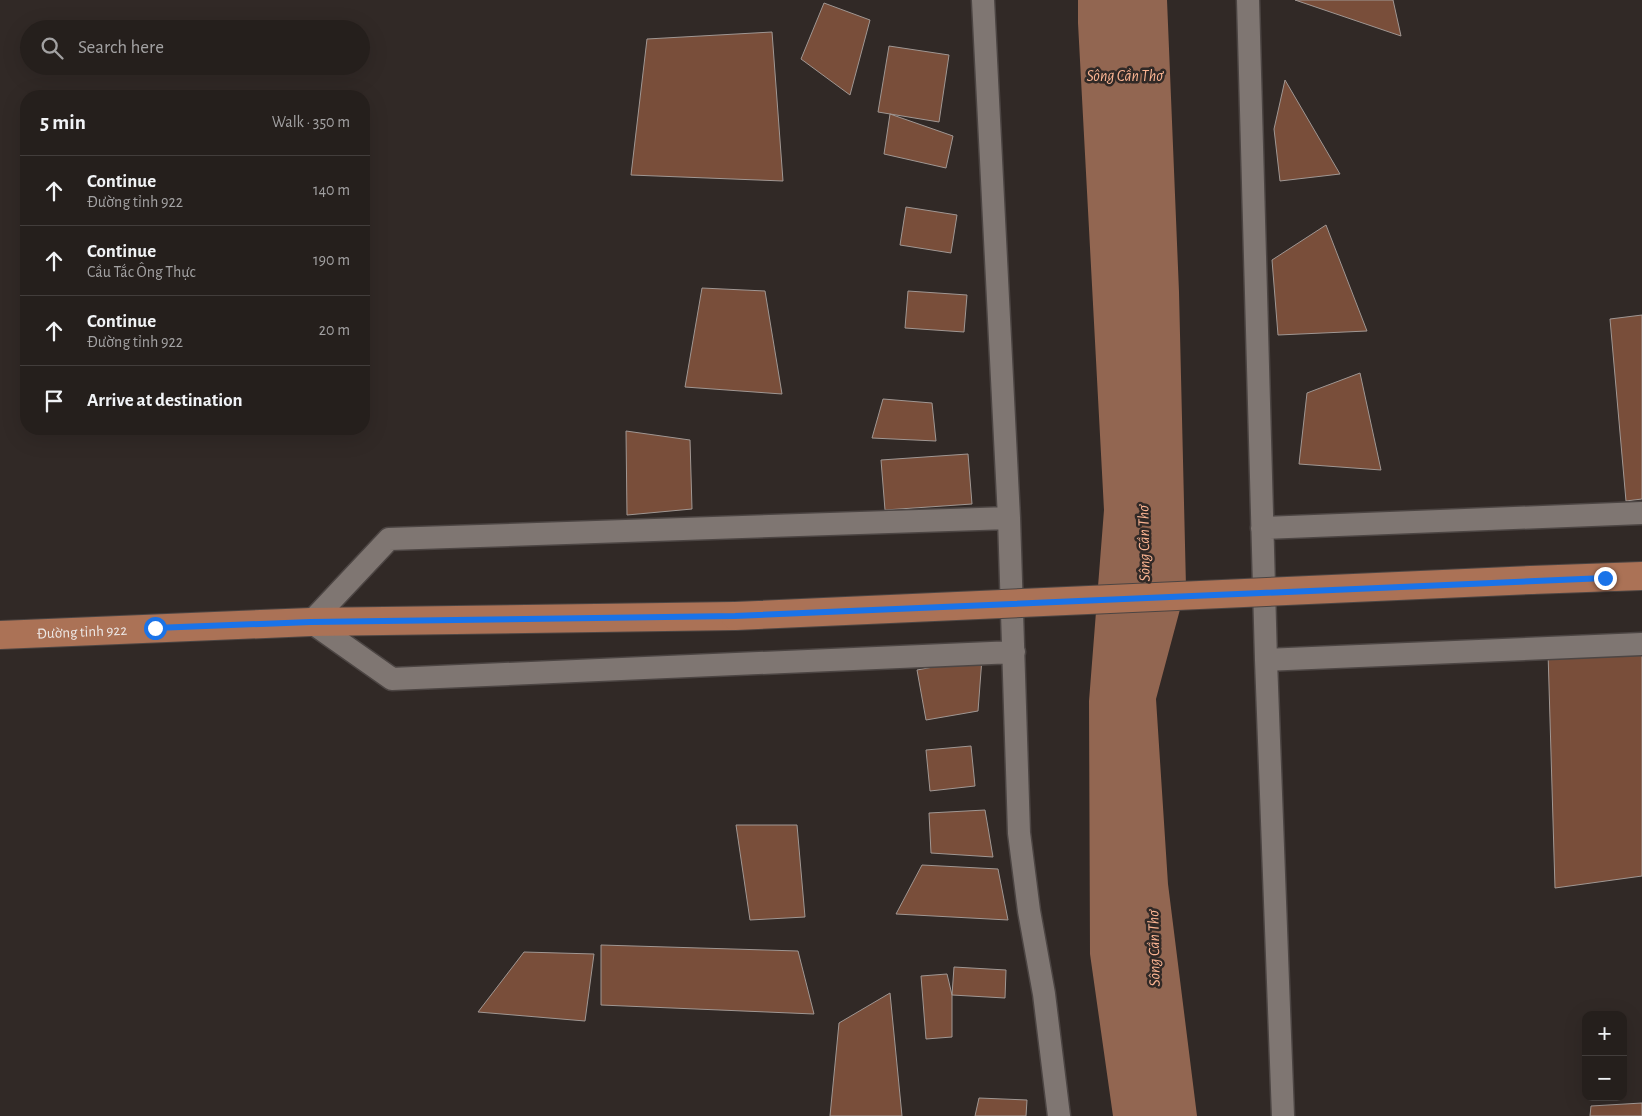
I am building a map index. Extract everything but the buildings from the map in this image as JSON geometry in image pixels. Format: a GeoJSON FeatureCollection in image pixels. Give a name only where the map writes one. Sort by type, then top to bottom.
{"type":"FeatureCollection","features":[{"type":"Feature","properties":{"kind":"main road","name":"Đường tỉnh 922"},"geometry":{"type":"LineString","coordinates":[[0,635],[311,622],[735,616],[1642,576]]}},
{"type":"Feature","properties":{"kind":"street"},"geometry":{"type":"LineString","coordinates":[[982,0],[1009,518],[1019,833],[1029,912],[1044,994],[1059,1116]]}},
{"type":"Feature","properties":{"kind":"street"},"geometry":{"type":"LineString","coordinates":[[1248,0],[1266,660],[1283,1116]]}},
{"type":"Feature","properties":{"kind":"street"},"geometry":{"type":"LineString","coordinates":[[1262,528],[1642,513]]}},
{"type":"Feature","properties":{"kind":"street"},"geometry":{"type":"LineString","coordinates":[[1009,518],[390,539],[311,622],[392,679],[1014,652]]}},
{"type":"Feature","properties":{"kind":"street"},"geometry":{"type":"LineString","coordinates":[[1266,660],[1642,644]]}},
{"type":"Feature","properties":{"kind":"water","name":"Sông Cần Thơ"},"geometry":{"type":"Polygon","coordinates":[[[1078,0],[1167,0],[1179,292],[1186,587],[1156,699],[1168,884],[1197,1116],[1113,1116],[1090,954],[1089,701],[1104,510],[1078,0]]]}},
{"type":"Feature","properties":{"kind":"route"},"geometry":{"type":"LineString","coordinates":[[155,628],[311,622],[735,616],[1605,578]]}}]}
